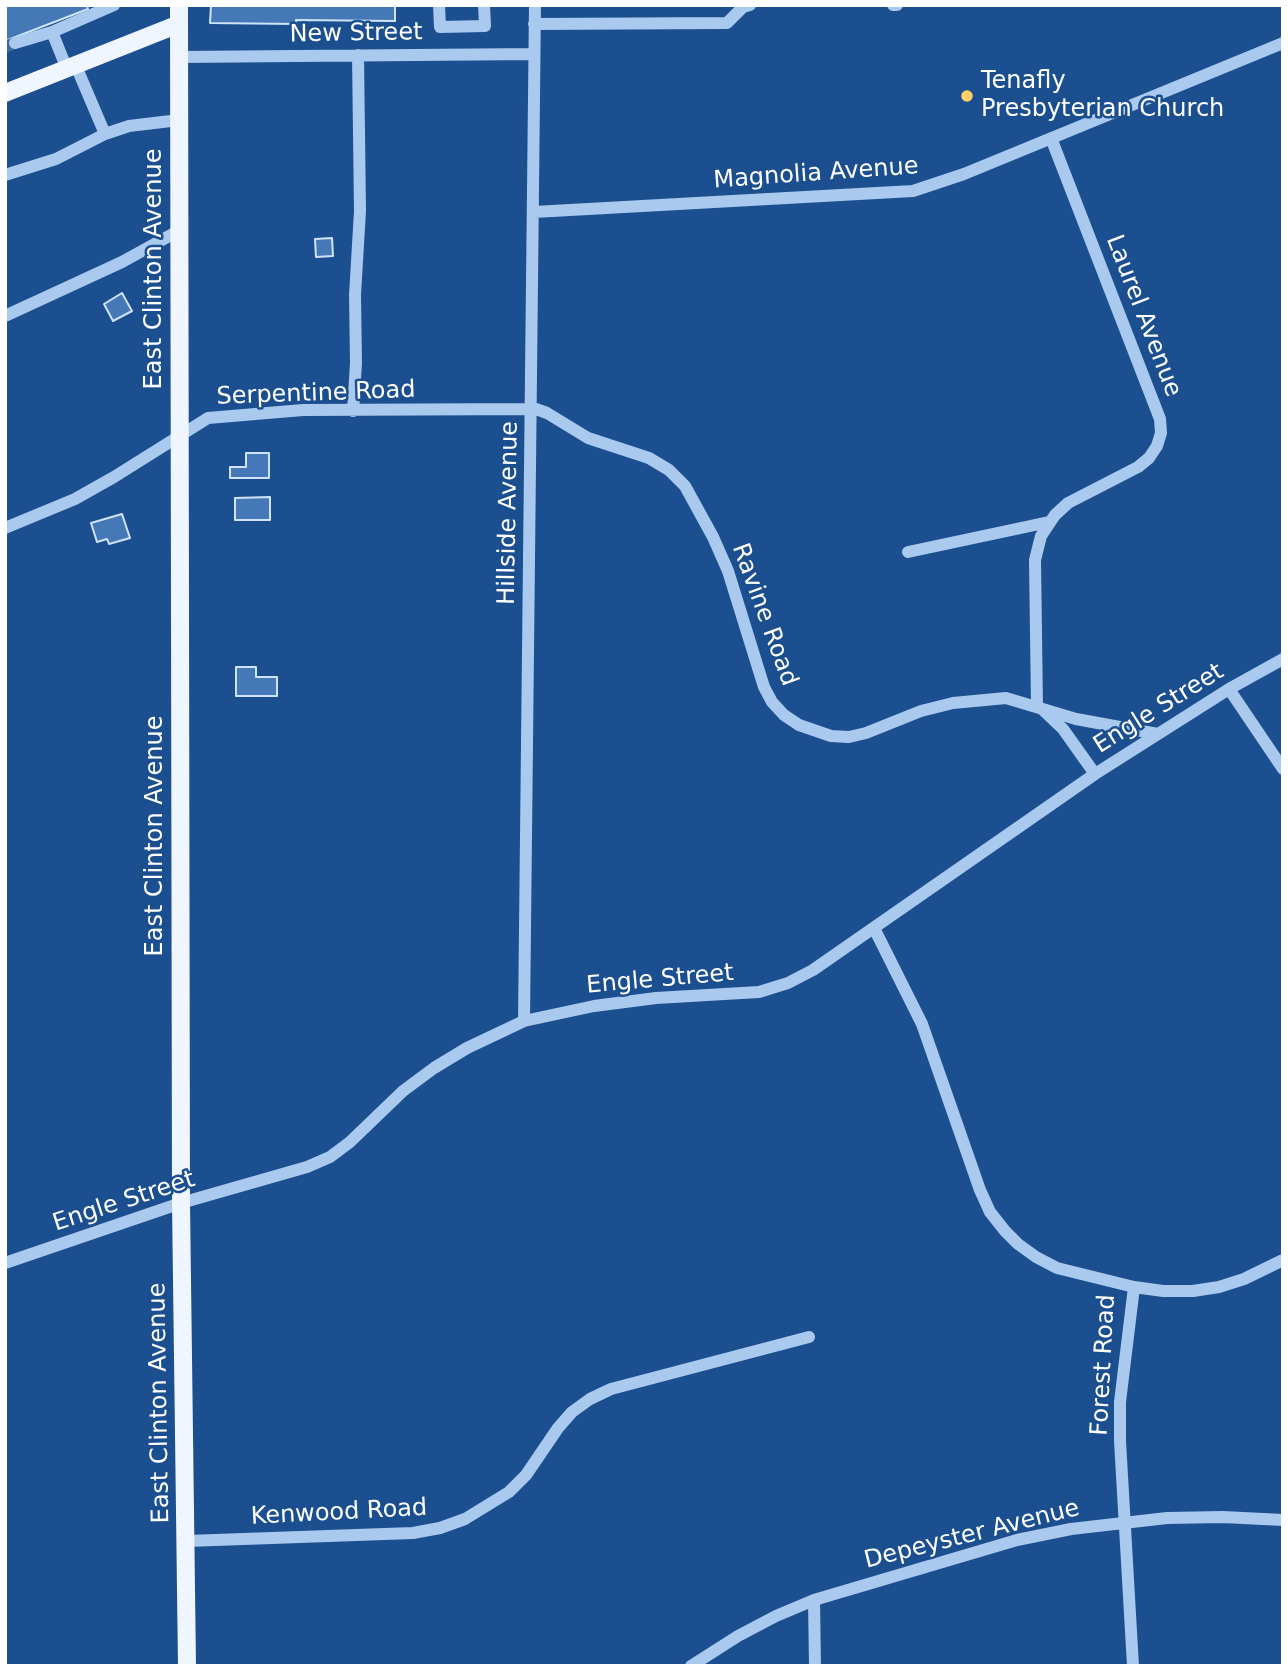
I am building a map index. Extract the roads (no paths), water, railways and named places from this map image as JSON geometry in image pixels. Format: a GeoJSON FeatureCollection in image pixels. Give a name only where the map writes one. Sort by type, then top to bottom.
{"type":"FeatureCollection","features":[{"type":"Feature","properties":{"kind":"main road","name":"East Clinton Avenue"},"geometry":{"type":"LineString","coordinates":[[179,5],[181,1203],[187,1666]]}},
{"type":"Feature","properties":{"kind":"main road"},"geometry":{"type":"LineString","coordinates":[[5,93],[179,24]]}},
{"type":"Feature","properties":{"kind":"street"},"geometry":{"type":"LineString","coordinates":[[439,5],[440,27],[485,26],[484,5]]}},
{"type":"Feature","properties":{"kind":"street","name":"Hillside Avenue"},"geometry":{"type":"LineString","coordinates":[[524,1021],[535,5]]}},
{"type":"Feature","properties":{"kind":"street"},"geometry":{"type":"LineString","coordinates":[[534,24],[727,23],[743,7],[750,5]]}},
{"type":"Feature","properties":{"kind":"street"},"geometry":{"type":"LineString","coordinates":[[15,43],[52,32],[115,6]]}},
{"type":"Feature","properties":{"kind":"street"},"geometry":{"type":"LineString","coordinates":[[52,32],[105,134]]}},
{"type":"Feature","properties":{"kind":"street","name":"Magnolia Avenue"},"geometry":{"type":"LineString","coordinates":[[534,212],[913,191],[947,181],[1283,43]]}},
{"type":"Feature","properties":{"kind":"street","name":"New Street"},"geometry":{"type":"LineString","coordinates":[[179,57],[534,54]]}},
{"type":"Feature","properties":{"kind":"street"},"geometry":{"type":"LineString","coordinates":[[353,411],[360,211],[358,55]]}},
{"type":"Feature","properties":{"kind":"street"},"geometry":{"type":"LineString","coordinates":[[5,175],[57,159],[105,134],[129,126],[179,120]]}},
{"type":"Feature","properties":{"kind":"street","name":"Laurel Avenue"},"geometry":{"type":"LineString","coordinates":[[1037,706],[1035,559],[1041,536],[1049,522],[1068,503],[1138,467],[1149,458],[1161,433],[1160,419],[1051,138]]}},
{"type":"Feature","properties":{"kind":"street"},"geometry":{"type":"LineString","coordinates":[[5,316],[63,292],[180,230]]}},
{"type":"Feature","properties":{"kind":"street","name":"Serpentine Road"},"geometry":{"type":"LineString","coordinates":[[5,528],[75,499],[208,418],[303,410],[531,409]]}},
{"type":"Feature","properties":{"kind":"street","name":"Ravine Road"},"geometry":{"type":"LineString","coordinates":[[531,409],[547,413],[588,438],[649,458],[668,470],[685,486],[728,571],[764,687],[778,708],[799,725],[831,736],[849,737],[921,711],[953,703],[1006,698],[1076,719],[1158,734]]}},
{"type":"Feature","properties":{"kind":"street"},"geometry":{"type":"LineString","coordinates":[[908,552],[1049,522]]}},
{"type":"Feature","properties":{"kind":"street","name":"Engle Street"},"geometry":{"type":"LineString","coordinates":[[5,1263],[181,1203],[261,1182],[330,1157],[350,1142],[403,1091],[434,1068],[467,1048],[524,1021],[594,1006],[759,992],[788,983],[813,970],[1095,774],[1283,659]]}},
{"type":"Feature","properties":{"kind":"street"},"geometry":{"type":"LineString","coordinates":[[1229,690],[1283,769]]}},
{"type":"Feature","properties":{"kind":"street","name":"Ravine Road"},"geometry":{"type":"LineString","coordinates":[[1037,706],[1063,729],[1095,774]]}},
{"type":"Feature","properties":{"kind":"street","name":"Forest Road"},"geometry":{"type":"LineString","coordinates":[[874,928],[922,1024],[990,1212],[1005,1231],[1036,1257],[1057,1268],[1134,1287],[1120,1402],[1133,1666]]}},
{"type":"Feature","properties":{"kind":"street"},"geometry":{"type":"LineString","coordinates":[[1134,1287],[1163,1291],[1193,1291],[1219,1287],[1244,1279],[1283,1260]]}},
{"type":"Feature","properties":{"kind":"street","name":"Kenwood Road"},"geometry":{"type":"LineString","coordinates":[[187,1541],[413,1533],[440,1528],[466,1519],[509,1492],[526,1475],[558,1427],[590,1399],[611,1389],[809,1337]]}},
{"type":"Feature","properties":{"kind":"street","name":"Depeyster Avenue"},"geometry":{"type":"LineString","coordinates":[[691,1666],[738,1636],[814,1600],[1017,1540],[1126,1521],[1223,1517],[1283,1520]]}},
{"type":"Feature","properties":{"kind":"street"},"geometry":{"type":"LineString","coordinates":[[814,1600],[815,1666]]}},
{"type":"Feature","properties":{"kind":"tunnel"},"geometry":{"type":"LineString","coordinates":[[5,47],[15,43]]}},
{"type":"Feature","properties":{"kind":"place","name":"Tenafly Presbyterian Church"},"geometry":{"type":"Point","coordinates":[967,96]}}]}
